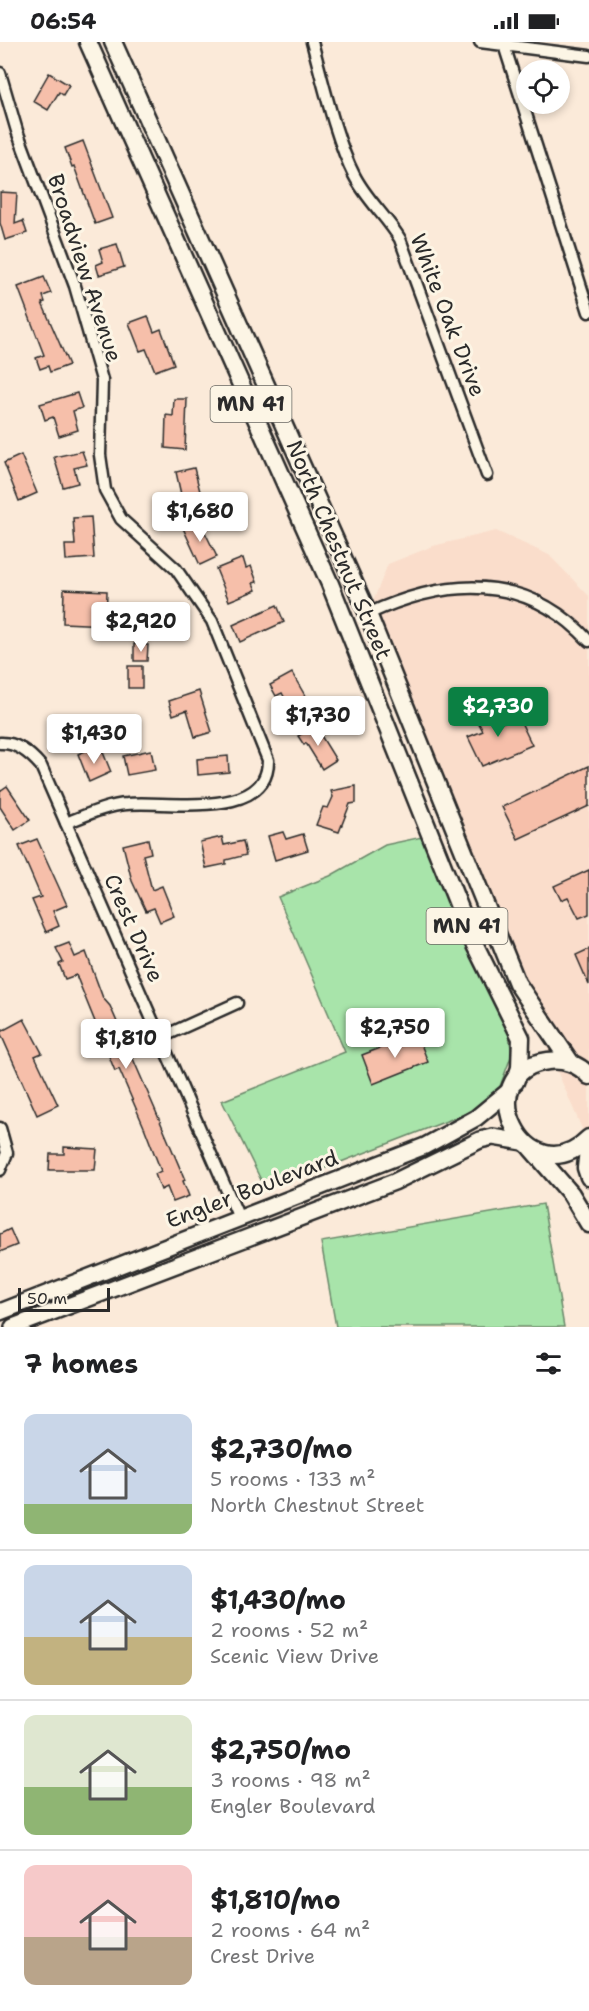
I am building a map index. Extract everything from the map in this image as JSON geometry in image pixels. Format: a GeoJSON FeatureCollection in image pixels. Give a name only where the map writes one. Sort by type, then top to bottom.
{"type":"FeatureCollection","features":[{"type":"Feature","properties":{"kind":"main road","name":"North Chestnut Street"},"geometry":{"type":"LineString","coordinates":[[88,42],[330,584],[472,939],[521,1038],[520,1068],[513,1086]]}},
{"type":"Feature","properties":{"kind":"main road","name":"North Chestnut Street"},"geometry":{"type":"LineString","coordinates":[[113,42],[368,614],[517,983],[533,1011],[571,1063]]}},
{"type":"Feature","properties":{"kind":"main road"},"geometry":{"type":"LineString","coordinates":[[513,1086],[535,1064],[553,1060],[571,1063]]}},
{"type":"Feature","properties":{"kind":"main road","name":"MN 41"},"geometry":{"type":"LineString","coordinates":[[571,1063],[588,1074]]}},
{"type":"Feature","properties":{"kind":"main road","name":"MN 41"},"geometry":{"type":"LineString","coordinates":[[513,1086],[509,1118],[527,1145],[571,1194],[589,1224]]}},
{"type":"Feature","properties":{"kind":"main road","name":"Engler Boulevard"},"geometry":{"type":"LineString","coordinates":[[0,1312],[425,1146],[476,1119],[513,1086]]}},
{"type":"Feature","properties":{"kind":"main road","name":"Engler Boulevard"},"geometry":{"type":"LineString","coordinates":[[13,1327],[375,1190],[427,1168],[480,1140],[493,1137],[527,1145]]}},
{"type":"Feature","properties":{"kind":"main road"},"geometry":{"type":"LineString","coordinates":[[527,1145],[558,1154],[576,1148],[589,1139]]}},
{"type":"Feature","properties":{"kind":"main road"},"geometry":{"type":"LineString","coordinates":[[589,1139],[586,1168],[589,1177]]}},
{"type":"Feature","properties":{"kind":"street","name":"White Oak Drive"},"geometry":{"type":"LineString","coordinates":[[312,42],[350,167],[361,187],[390,221],[400,239],[487,474]]}},
{"type":"Feature","properties":{"kind":"street"},"geometry":{"type":"LineString","coordinates":[[480,42],[589,56]]}},
{"type":"Feature","properties":{"kind":"street"},"geometry":{"type":"LineString","coordinates":[[504,45],[589,312]]}},
{"type":"Feature","properties":{"kind":"street","name":"Broadview Avenue"},"geometry":{"type":"LineString","coordinates":[[0,73],[17,131],[75,286],[102,380],[100,455],[105,490],[121,519],[176,569],[212,621],[268,760],[268,772],[264,782],[253,793],[226,803],[124,804],[66,823]]}},
{"type":"Feature","properties":{"kind":"street"},"geometry":{"type":"LineString","coordinates":[[368,614],[399,600],[427,592],[485,586],[523,595],[547,605],[572,623],[589,640]]}},
{"type":"Feature","properties":{"kind":"street","name":"Crest Drive"},"geometry":{"type":"LineString","coordinates":[[0,744],[10,743],[31,754],[40,766],[162,1037],[239,1218]]}},
{"type":"Feature","properties":{"kind":"street"},"geometry":{"type":"LineString","coordinates":[[162,1037],[237,1003]]}},
{"type":"Feature","properties":{"kind":"street"},"geometry":{"type":"LineString","coordinates":[[0,1128],[7,1153],[0,1170]]}},
{"type":"Feature","properties":{"kind":"shaded area"},"geometry":{"type":"Polygon","coordinates":[[[496,531],[549,555],[589,596],[589,1145],[490,915],[368,614],[388,564],[433,546],[496,531]]]}},
{"type":"Feature","properties":{"kind":"green space"},"geometry":{"type":"Polygon","coordinates":[[[422,837],[447,887],[473,961],[507,1024],[512,1054],[499,1089],[480,1108],[323,1169],[265,1188],[222,1101],[345,1052],[278,897],[330,876],[385,845],[422,837]]]}},
{"type":"Feature","properties":{"kind":"green space"},"geometry":{"type":"Polygon","coordinates":[[[543,1204],[564,1327],[336,1327],[321,1242],[543,1204]]]}},
{"type":"Feature","properties":{"kind":"building"},"geometry":{"type":"Polygon","coordinates":[[[49,73],[69,85],[63,95],[59,92],[48,110],[33,101],[49,73]]]}},
{"type":"Feature","properties":{"kind":"building"},"geometry":{"type":"Polygon","coordinates":[[[83,141],[112,218],[95,224],[65,148],[83,141]]]}},
{"type":"Feature","properties":{"kind":"building"},"geometry":{"type":"Polygon","coordinates":[[[0,192],[17,193],[15,224],[23,221],[27,233],[5,240],[0,223],[0,192]]]}},
{"type":"Feature","properties":{"kind":"building"},"geometry":{"type":"Polygon","coordinates":[[[117,244],[124,267],[99,275],[96,265],[103,262],[99,249],[117,244]]]}},
{"type":"Feature","properties":{"kind":"building"},"geometry":{"type":"Polygon","coordinates":[[[44,277],[51,293],[43,296],[45,302],[42,303],[69,365],[50,372],[48,366],[40,369],[36,358],[44,355],[18,287],[44,277]]]}},
{"type":"Feature","properties":{"kind":"building"},"geometry":{"type":"Polygon","coordinates":[[[148,316],[154,332],[161,329],[174,364],[155,371],[146,349],[140,351],[129,323],[148,316]]]}},
{"type":"Feature","properties":{"kind":"building"},"geometry":{"type":"Polygon","coordinates":[[[77,393],[82,408],[73,411],[78,430],[59,436],[53,417],[45,420],[40,404],[77,393]]]}},
{"type":"Feature","properties":{"kind":"building"},"geometry":{"type":"Polygon","coordinates":[[[174,399],[187,399],[185,450],[165,448],[166,415],[173,416],[174,399]]]}},
{"type":"Feature","properties":{"kind":"building"},"geometry":{"type":"Polygon","coordinates":[[[82,451],[87,465],[74,468],[78,483],[63,487],[54,457],[82,451]]]}},
{"type":"Feature","properties":{"kind":"building"},"geometry":{"type":"Polygon","coordinates":[[[21,455],[37,493],[19,501],[4,463],[21,455]]]}},
{"type":"Feature","properties":{"kind":"building"},"geometry":{"type":"Polygon","coordinates":[[[194,468],[203,503],[184,508],[176,472],[194,468]]]}},
{"type":"Feature","properties":{"kind":"building"},"geometry":{"type":"Polygon","coordinates":[[[91,517],[94,558],[66,560],[65,545],[75,545],[73,518],[91,517]]]}},
{"type":"Feature","properties":{"kind":"building"},"geometry":{"type":"Polygon","coordinates":[[[199,520],[217,557],[200,565],[183,528],[199,520]]]}},
{"type":"Feature","properties":{"kind":"building"},"geometry":{"type":"Polygon","coordinates":[[[243,558],[246,568],[251,566],[257,582],[253,583],[256,590],[229,601],[216,569],[243,558]]]}},
{"type":"Feature","properties":{"kind":"building"},"geometry":{"type":"Polygon","coordinates":[[[64,589],[107,591],[106,625],[63,623],[64,589]]]}},
{"type":"Feature","properties":{"kind":"building"},"geometry":{"type":"Polygon","coordinates":[[[277,605],[284,622],[240,642],[233,625],[277,605]]]}},
{"type":"Feature","properties":{"kind":"building"},"geometry":{"type":"Polygon","coordinates":[[[134,644],[148,645],[147,661],[134,661],[134,644]]]}},
{"type":"Feature","properties":{"kind":"building"},"geometry":{"type":"Polygon","coordinates":[[[128,666],[142,666],[142,688],[128,688],[128,666]]]}},
{"type":"Feature","properties":{"kind":"building"},"geometry":{"type":"Polygon","coordinates":[[[292,673],[311,706],[294,715],[282,693],[276,696],[270,685],[292,673]]]}},
{"type":"Feature","properties":{"kind":"building"},"geometry":{"type":"Polygon","coordinates":[[[199,691],[212,732],[195,737],[187,710],[173,715],[169,701],[199,691]]]}},
{"type":"Feature","properties":{"kind":"building"},"geometry":{"type":"Polygon","coordinates":[[[491,708],[499,724],[518,716],[532,745],[482,766],[468,737],[483,731],[475,716],[491,708]]]}},
{"type":"Feature","properties":{"kind":"building"},"geometry":{"type":"Polygon","coordinates":[[[315,726],[336,760],[322,769],[306,743],[304,745],[298,736],[315,726]]]}},
{"type":"Feature","properties":{"kind":"building"},"geometry":{"type":"Polygon","coordinates":[[[90,749],[92,754],[102,750],[111,772],[89,782],[78,754],[90,749]]]}},
{"type":"Feature","properties":{"kind":"building"},"geometry":{"type":"Polygon","coordinates":[[[151,750],[155,770],[127,775],[123,756],[151,750]]]}},
{"type":"Feature","properties":{"kind":"building"},"geometry":{"type":"Polygon","coordinates":[[[228,756],[229,772],[198,775],[197,759],[228,756]]]}},
{"type":"Feature","properties":{"kind":"building"},"geometry":{"type":"Polygon","coordinates":[[[589,766],[589,806],[518,839],[502,807],[589,766]]]}},
{"type":"Feature","properties":{"kind":"building"},"geometry":{"type":"Polygon","coordinates":[[[7,786],[30,820],[15,830],[0,807],[0,791],[7,786]]]}},
{"type":"Feature","properties":{"kind":"building"},"geometry":{"type":"Polygon","coordinates":[[[356,786],[356,803],[350,804],[339,832],[316,825],[323,807],[328,808],[333,797],[331,791],[356,786]]]}},
{"type":"Feature","properties":{"kind":"building"},"geometry":{"type":"Polygon","coordinates":[[[283,832],[286,839],[303,834],[308,850],[275,860],[268,836],[283,832]]]}},
{"type":"Feature","properties":{"kind":"building"},"geometry":{"type":"Polygon","coordinates":[[[222,837],[224,845],[243,841],[246,855],[226,860],[226,864],[206,868],[200,842],[222,837]]]}},
{"type":"Feature","properties":{"kind":"building"},"geometry":{"type":"Polygon","coordinates":[[[37,839],[67,905],[53,911],[59,926],[46,932],[32,900],[41,897],[19,846],[37,839]]]}},
{"type":"Feature","properties":{"kind":"building"},"geometry":{"type":"Polygon","coordinates":[[[148,839],[151,853],[143,855],[152,890],[162,886],[174,916],[160,922],[154,908],[146,911],[132,881],[123,845],[148,839]]]}},
{"type":"Feature","properties":{"kind":"building"},"geometry":{"type":"Polygon","coordinates":[[[589,870],[589,914],[579,918],[568,897],[561,900],[554,886],[589,870]]]}},
{"type":"Feature","properties":{"kind":"building"},"geometry":{"type":"Polygon","coordinates":[[[69,943],[75,957],[86,952],[103,998],[110,1006],[185,1180],[183,1181],[189,1196],[173,1202],[167,1187],[161,1190],[155,1174],[161,1171],[119,1069],[115,1071],[76,975],[65,979],[59,964],[63,962],[56,948],[69,943]]]}},
{"type":"Feature","properties":{"kind":"building"},"geometry":{"type":"Polygon","coordinates":[[[589,949],[589,985],[576,955],[589,949]]]}},
{"type":"Feature","properties":{"kind":"building"},"geometry":{"type":"Polygon","coordinates":[[[24,1019],[42,1053],[35,1056],[58,1105],[37,1115],[0,1032],[24,1019]]]}},
{"type":"Feature","properties":{"kind":"building"},"geometry":{"type":"Polygon","coordinates":[[[417,1034],[428,1062],[373,1084],[362,1055],[417,1034]]]}},
{"type":"Feature","properties":{"kind":"building"},"geometry":{"type":"Polygon","coordinates":[[[64,1147],[97,1149],[95,1170],[49,1170],[50,1154],[64,1154],[64,1147]]]}},
{"type":"Feature","properties":{"kind":"building"},"geometry":{"type":"Polygon","coordinates":[[[10,1229],[17,1245],[0,1252],[0,1234],[10,1229]]]}}]}
